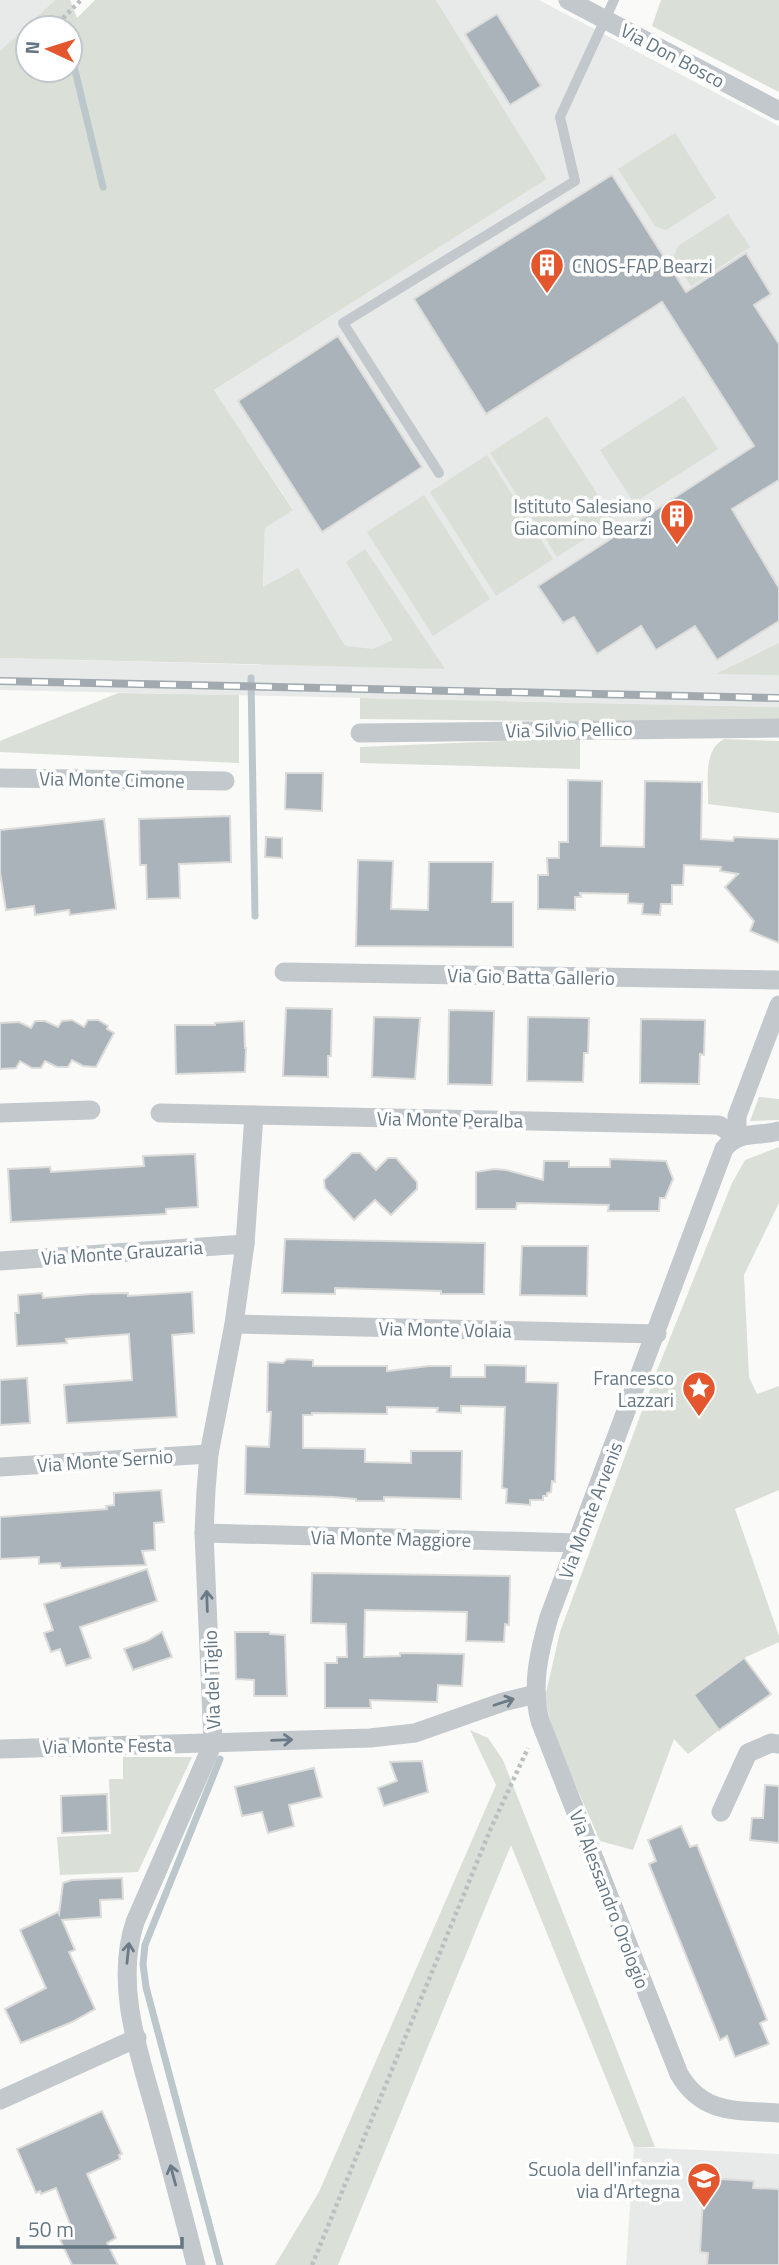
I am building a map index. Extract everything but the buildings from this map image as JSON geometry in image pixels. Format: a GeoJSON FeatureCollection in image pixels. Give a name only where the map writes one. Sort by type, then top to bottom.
{"type":"FeatureCollection","features":[{"type":"Feature","properties":{"kind":"street","name":"Via Don Bosco"},"geometry":{"type":"LineString","coordinates":[[568,0],[779,111]]}},
{"type":"Feature","properties":{"kind":"street","name":"Via Silvio Pellico"},"geometry":{"type":"LineString","coordinates":[[360,733],[779,728]]}},
{"type":"Feature","properties":{"kind":"street","name":"Via Monte Cimone"},"geometry":{"type":"LineString","coordinates":[[0,778],[225,781]]}},
{"type":"Feature","properties":{"kind":"street","name":"Via Gio Batta Gallerio"},"geometry":{"type":"LineString","coordinates":[[284,971],[779,981]]}},
{"type":"Feature","properties":{"kind":"street"},"geometry":{"type":"LineString","coordinates":[[779,1005],[737,1116],[737,1137],[779,1131]]}},
{"type":"Feature","properties":{"kind":"street"},"geometry":{"type":"LineString","coordinates":[[0,1112],[91,1110]]}},
{"type":"Feature","properties":{"kind":"street","name":"Via Monte Peralba"},"geometry":{"type":"LineString","coordinates":[[160,1113],[719,1125],[737,1137]]}},
{"type":"Feature","properties":{"kind":"street","name":"Via del Tiglio"},"geometry":{"type":"LineString","coordinates":[[196,2265],[137,2038],[127,1988],[129,1942],[135,1922],[213,1743],[204,1533],[209,1454],[234,1324],[244,1244],[254,1115]]}},
{"type":"Feature","properties":{"kind":"street","name":"Via Monte Arvenis"},"geometry":{"type":"LineString","coordinates":[[536,1694],[541,1646],[549,1617],[724,1149],[730,1140],[737,1137]]}},
{"type":"Feature","properties":{"kind":"street","name":"Via Monte Grauzaria"},"geometry":{"type":"LineString","coordinates":[[0,1261],[244,1244]]}},
{"type":"Feature","properties":{"kind":"street","name":"Via Monte Volaia"},"geometry":{"type":"LineString","coordinates":[[234,1324],[657,1334]]}},
{"type":"Feature","properties":{"kind":"street","name":"Via Monte Sernio"},"geometry":{"type":"LineString","coordinates":[[0,1467],[209,1454]]}},
{"type":"Feature","properties":{"kind":"street","name":"Via Monte Maggiore"},"geometry":{"type":"LineString","coordinates":[[204,1533],[578,1543]]}},
{"type":"Feature","properties":{"kind":"street","name":"Via Monte Festa"},"geometry":{"type":"LineString","coordinates":[[0,1749],[370,1738],[415,1732],[503,1702],[536,1694]]}},
{"type":"Feature","properties":{"kind":"street","name":"Via Alessandro Orologio"},"geometry":{"type":"LineString","coordinates":[[536,1694],[540,1721],[679,2074],[698,2098],[722,2108],[779,2113]]}},
{"type":"Feature","properties":{"kind":"street"},"geometry":{"type":"LineString","coordinates":[[721,1812],[748,1752],[771,1743],[779,1744]]}},
{"type":"Feature","properties":{"kind":"street"},"geometry":{"type":"LineString","coordinates":[[0,2101],[137,2038]]}},
{"type":"Feature","properties":{"kind":"lane"},"geometry":{"type":"LineString","coordinates":[[439,473],[343,323],[575,181],[560,117],[614,0]]}},
{"type":"Feature","properties":{"kind":"path"},"geometry":{"type":"LineString","coordinates":[[67,14],[81,0]]}},
{"type":"Feature","properties":{"kind":"path"},"geometry":{"type":"LineString","coordinates":[[312,2265],[491,1828],[540,1721]]}},
{"type":"Feature","properties":{"kind":"shaded area"},"geometry":{"type":"Polygon","coordinates":[[[0,0],[55,0],[40,14],[14,14],[14,38],[0,51],[0,0]]]}},
{"type":"Feature","properties":{"kind":"shaded area"},"geometry":{"type":"Polygon","coordinates":[[[55,0],[70,0],[75,14],[40,14],[55,0]]]}},
{"type":"Feature","properties":{"kind":"shaded area"},"geometry":{"type":"Polygon","coordinates":[[[95,0],[436,0],[547,179],[214,390],[293,510],[265,528],[263,587],[298,568],[345,646],[373,649],[393,640],[346,562],[365,549],[445,669],[0,658],[0,51],[14,38],[14,84],[84,84],[84,14],[81,14],[95,0]]]}},
{"type":"Feature","properties":{"kind":"shaded area"},"geometry":{"type":"Polygon","coordinates":[[[436,0],[539,0],[779,126],[779,707],[0,690],[0,658],[261,665],[265,528],[293,509],[214,390],[547,179],[436,0]]]}},
{"type":"Feature","properties":{"kind":"shaded area"},"geometry":{"type":"Polygon","coordinates":[[[661,0],[779,0],[779,92],[652,26],[661,0]]]}},
{"type":"Feature","properties":{"kind":"shaded area"},"geometry":{"type":"Polygon","coordinates":[[[675,133],[716,198],[666,230],[655,226],[618,169],[675,133]]]}},
{"type":"Feature","properties":{"kind":"shaded area"},"geometry":{"type":"Polygon","coordinates":[[[728,214],[750,247],[691,286],[673,258],[678,246],[728,214]]]}},
{"type":"Feature","properties":{"kind":"shaded area"},"geometry":{"type":"Polygon","coordinates":[[[684,396],[718,449],[634,503],[600,450],[684,396]]]}},
{"type":"Feature","properties":{"kind":"shaded area"},"geometry":{"type":"Polygon","coordinates":[[[547,416],[614,520],[557,557],[490,453],[547,416]]]}},
{"type":"Feature","properties":{"kind":"shaded area"},"geometry":{"type":"Polygon","coordinates":[[[487,455],[553,559],[496,596],[430,492],[487,455]]]}},
{"type":"Feature","properties":{"kind":"shaded area"},"geometry":{"type":"Polygon","coordinates":[[[424,495],[490,599],[433,636],[367,532],[424,495]]]}},
{"type":"Feature","properties":{"kind":"shaded area"},"geometry":{"type":"Polygon","coordinates":[[[779,643],[779,675],[716,674],[779,643]]]}},
{"type":"Feature","properties":{"kind":"shaded area"},"geometry":{"type":"Polygon","coordinates":[[[118,693],[239,695],[239,763],[0,752],[0,741],[118,693]]]}},
{"type":"Feature","properties":{"kind":"shaded area"},"geometry":{"type":"Polygon","coordinates":[[[360,698],[779,707],[779,723],[360,719],[360,698]]]}},
{"type":"Feature","properties":{"kind":"shaded area"},"geometry":{"type":"Polygon","coordinates":[[[580,738],[580,769],[360,763],[360,747],[580,738]]]}},
{"type":"Feature","properties":{"kind":"shaded area"},"geometry":{"type":"Polygon","coordinates":[[[724,739],[779,741],[779,813],[708,804],[710,759],[712,751],[724,739]]]}},
{"type":"Feature","properties":{"kind":"shaded area"},"geometry":{"type":"Polygon","coordinates":[[[759,1097],[779,1099],[779,1120],[750,1121],[759,1097]]]}},
{"type":"Feature","properties":{"kind":"shaded area"},"geometry":{"type":"Polygon","coordinates":[[[779,1147],[779,1203],[744,1275],[749,1377],[757,1394],[779,1386],[779,1490],[735,1509],[779,1642],[744,1658],[694,1695],[719,1730],[688,1754],[674,1739],[633,1850],[600,1841],[552,1731],[545,1697],[560,1632],[656,1373],[732,1183],[745,1160],[779,1147]]]}},
{"type":"Feature","properties":{"kind":"shaded area"},"geometry":{"type":"Polygon","coordinates":[[[470,1730],[488,1738],[503,1760],[655,2147],[634,2147],[511,1845],[338,2265],[275,2265],[319,2192],[496,1785],[470,1730]]]}},
{"type":"Feature","properties":{"kind":"shaded area"},"geometry":{"type":"Polygon","coordinates":[[[123,1757],[192,1757],[138,1872],[60,1875],[57,1837],[111,1834],[109,1779],[123,1779],[123,1757]]]}},
{"type":"Feature","properties":{"kind":"shaded area","name":"Scuola dell'infanzia via d'Artegna"},"geometry":{"type":"Polygon","coordinates":[[[634,2147],[779,2154],[779,2265],[626,2265],[634,2147]]]}},
{"type":"Feature","properties":{"kind":"waterway"},"geometry":{"type":"LineString","coordinates":[[78,84],[103,187]]}},
{"type":"Feature","properties":{"kind":"waterway"},"geometry":{"type":"LineString","coordinates":[[251,678],[255,916]]}},
{"type":"Feature","properties":{"kind":"waterway"},"geometry":{"type":"LineString","coordinates":[[220,1759],[145,1945],[143,1964],[146,1987],[220,2265]]}},
{"type":"Feature","properties":{"kind":"railway"},"geometry":{"type":"LineString","coordinates":[[0,681],[779,698]]}},
{"type":"Feature","properties":{"kind":"place","name":"CNOS-FAP Bearzi"},"geometry":{"type":"Point","coordinates":[547,295]}},
{"type":"Feature","properties":{"kind":"place","name":"Istituto Salesiano Giacomino Bearzi"},"geometry":{"type":"Point","coordinates":[677,546]}},
{"type":"Feature","properties":{"kind":"place","name":"Francesco Lazzari"},"geometry":{"type":"Point","coordinates":[699,1418]}},
{"type":"Feature","properties":{"kind":"place","name":"Scuola dell'infanzia via d'Artegna"},"geometry":{"type":"Point","coordinates":[704,2209]}}]}
